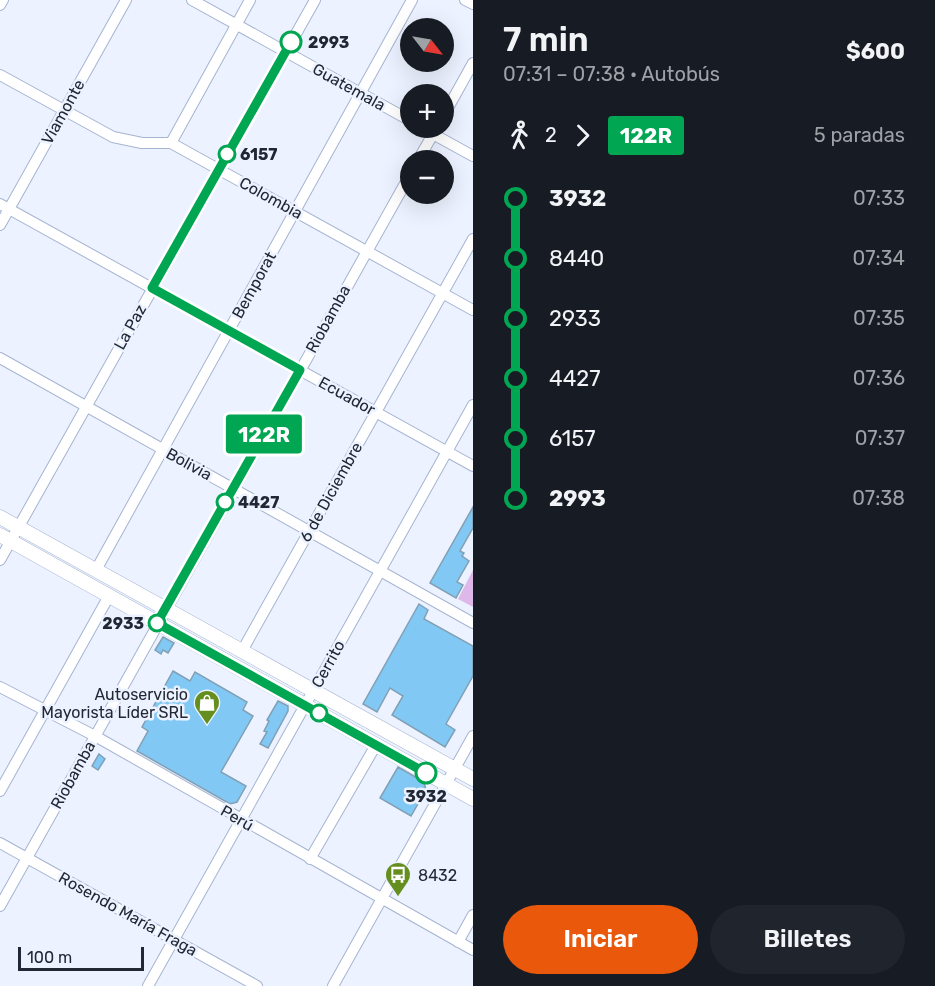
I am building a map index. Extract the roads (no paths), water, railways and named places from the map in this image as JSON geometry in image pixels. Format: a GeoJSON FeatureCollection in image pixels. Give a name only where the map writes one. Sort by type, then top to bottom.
{"type":"FeatureCollection","features":[{"type":"Feature","properties":{"kind":"main road"},"geometry":{"type":"LineString","coordinates":[[0,517],[473,779]]}},
{"type":"Feature","properties":{"kind":"main road"},"geometry":{"type":"LineString","coordinates":[[5,538],[473,799]]}},
{"type":"Feature","properties":{"kind":"street"},"geometry":{"type":"LineString","coordinates":[[0,5],[3,0]]}},
{"type":"Feature","properties":{"kind":"street","name":"Viamonte"},"geometry":{"type":"LineString","coordinates":[[0,225],[5,206],[64,110],[126,0]]}},
{"type":"Feature","properties":{"kind":"street","name":"Guatemala"},"geometry":{"type":"LineString","coordinates":[[192,0],[400,116]]}},
{"type":"Feature","properties":{"kind":"street"},"geometry":{"type":"LineString","coordinates":[[171,143],[250,0]]}},
{"type":"Feature","properties":{"kind":"street","name":"La Paz"},"geometry":{"type":"LineString","coordinates":[[0,560],[5,538],[18,527],[315,0]]}},
{"type":"Feature","properties":{"kind":"street","name":"Bemporat"},"geometry":{"type":"LineString","coordinates":[[96,570],[412,0]]}},
{"type":"Feature","properties":{"kind":"street"},"geometry":{"type":"LineString","coordinates":[[465,0],[473,4]]}},
{"type":"Feature","properties":{"kind":"street"},"geometry":{"type":"LineString","coordinates":[[454,97],[473,63]]}},
{"type":"Feature","properties":{"kind":"street","name":"Colombia"},"geometry":{"type":"LineString","coordinates":[[0,75],[113,137],[142,142],[171,143],[473,310]]}},
{"type":"Feature","properties":{"kind":"street"},"geometry":{"type":"LineString","coordinates":[[446,138],[473,156]]}},
{"type":"Feature","properties":{"kind":"street","name":"Riobamba"},"geometry":{"type":"LineString","coordinates":[[0,906],[165,608],[400,192]]}},
{"type":"Feature","properties":{"kind":"street","name":"Ecuador"},"geometry":{"type":"LineString","coordinates":[[5,206],[473,466]]}},
{"type":"Feature","properties":{"kind":"street","name":"6 de Diciembre"},"geometry":{"type":"LineString","coordinates":[[242,651],[473,239]]}},
{"type":"Feature","properties":{"kind":"street","name":"Bolivia"},"geometry":{"type":"LineString","coordinates":[[0,358],[473,623]]}},
{"type":"Feature","properties":{"kind":"street","name":"Cerrito"},"geometry":{"type":"LineString","coordinates":[[148,986],[473,405]]}},
{"type":"Feature","properties":{"kind":"street"},"geometry":{"type":"LineString","coordinates":[[0,791],[110,596]]}},
{"type":"Feature","properties":{"kind":"street","name":"Perú"},"geometry":{"type":"LineString","coordinates":[[0,687],[94,736],[473,950]]}},
{"type":"Feature","properties":{"kind":"street"},"geometry":{"type":"LineString","coordinates":[[333,986],[473,736]]}},
{"type":"Feature","properties":{"kind":"street"},"geometry":{"type":"LineString","coordinates":[[310,859],[376,745]]}},
{"type":"Feature","properties":{"kind":"street","name":"Rosendo María Fraga"},"geometry":{"type":"LineString","coordinates":[[0,843],[257,986]]}},
{"type":"Feature","properties":{"kind":"street"},"geometry":{"type":"LineString","coordinates":[[458,942],[473,915]]}},
{"type":"Feature","properties":{"kind":"place","name":"2993"},"geometry":{"type":"Point","coordinates":[291,42]}},
{"type":"Feature","properties":{"kind":"place","name":"6157"},"geometry":{"type":"Point","coordinates":[227,154]}},
{"type":"Feature","properties":{"kind":"place","name":"4427"},"geometry":{"type":"Point","coordinates":[225,502]}},
{"type":"Feature","properties":{"kind":"place","name":"2933"},"geometry":{"type":"Point","coordinates":[157,623]}},
{"type":"Feature","properties":{"kind":"place","name":"Autoservicio Mayorista Líder SRL"},"geometry":{"type":"Point","coordinates":[207,726]}},
{"type":"Feature","properties":{"kind":"place","name":"3932"},"geometry":{"type":"Point","coordinates":[426,773]}},
{"type":"Feature","properties":{"kind":"place","name":"8432"},"geometry":{"type":"Point","coordinates":[398,898]}}]}
